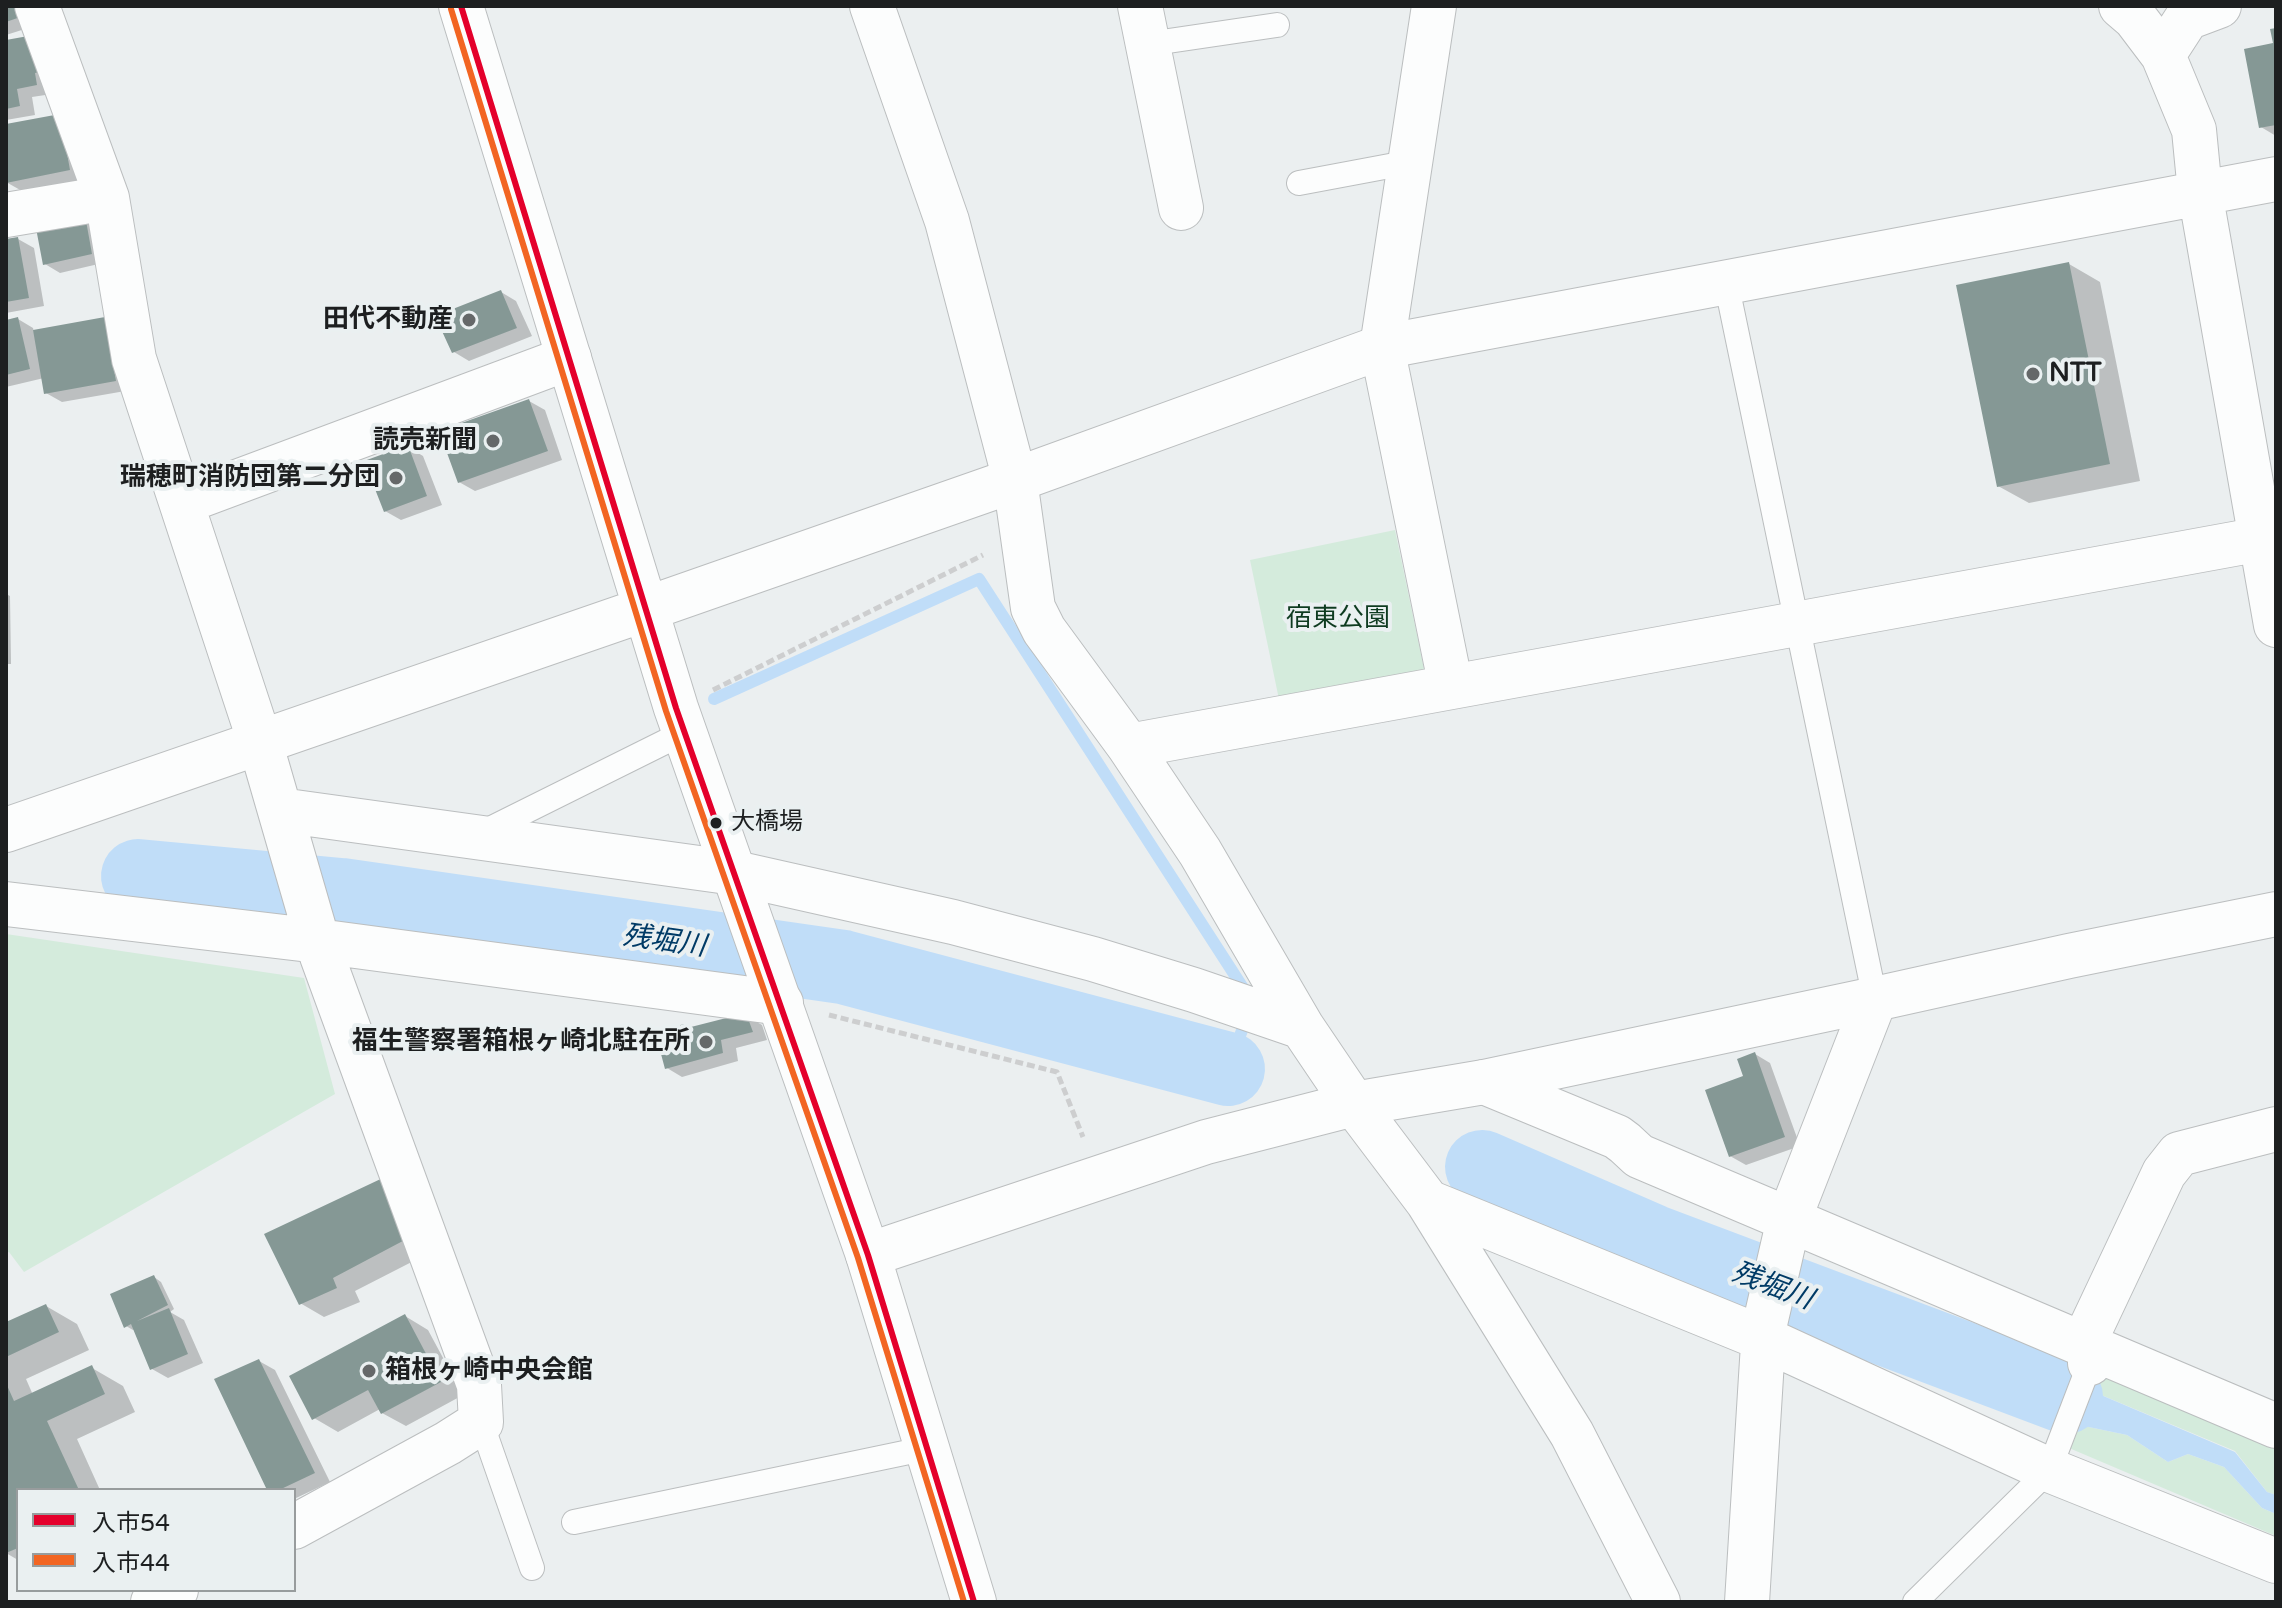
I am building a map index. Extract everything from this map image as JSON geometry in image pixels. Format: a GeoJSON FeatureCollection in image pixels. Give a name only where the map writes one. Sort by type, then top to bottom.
{"type":"FeatureCollection","features":[{"type":"Feature","properties":{"kind":"street"},"geometry":{"type":"LineString","coordinates":[[37,6],[107,198],[134,359],[260,742],[315,929],[479,1385],[481,1422],[296,1526]]}},
{"type":"Feature","properties":{"kind":"street"},"geometry":{"type":"LineString","coordinates":[[461,6],[681,720],[868,1255],[974,1602]]}},
{"type":"Feature","properties":{"kind":"street"},"geometry":{"type":"LineString","coordinates":[[872,6],[947,221],[1015,480],[1024,535],[1027,581],[1038,619],[1200,852],[1302,1027],[1354,1104],[1428,1202],[1572,1434],[1658,1602]]}},
{"type":"Feature","properties":{"kind":"street"},"geometry":{"type":"LineString","coordinates":[[1434,6],[1382,347],[1451,687]]}},
{"type":"Feature","properties":{"kind":"street"},"geometry":{"type":"LineString","coordinates":[[2121,6],[2135,18],[2163,55],[2194,130],[2200,192],[2276,625]]}},
{"type":"Feature","properties":{"kind":"street"},"geometry":{"type":"LineString","coordinates":[[2163,55],[2187,18],[2219,6]]}},
{"type":"Feature","properties":{"kind":"street"},"geometry":{"type":"LineString","coordinates":[[1144,25],[1181,208]]}},
{"type":"Feature","properties":{"kind":"street"},"geometry":{"type":"LineString","coordinates":[[6,830],[1015,480],[1382,347],[2276,179]]}},
{"type":"Feature","properties":{"kind":"street"},"geometry":{"type":"LineString","coordinates":[[6,215],[107,198]]}},
{"type":"Feature","properties":{"kind":"street"},"geometry":{"type":"LineString","coordinates":[[183,502],[569,358]]}},
{"type":"Feature","properties":{"kind":"street"},"geometry":{"type":"LineString","coordinates":[[1129,746],[2261,539]]}},
{"type":"Feature","properties":{"kind":"street"},"geometry":{"type":"LineString","coordinates":[[283,821],[473,838],[953,922],[1194,990],[1302,1027]]}},
{"type":"Feature","properties":{"kind":"street"},"geometry":{"type":"LineString","coordinates":[[6,904],[315,929],[778,995]]}},
{"type":"Feature","properties":{"kind":"street"},"geometry":{"type":"LineString","coordinates":[[868,1255],[1206,1142],[1354,1104],[1484,1082],[2276,914]]}},
{"type":"Feature","properties":{"kind":"street"},"geometry":{"type":"LineString","coordinates":[[1747,1602],[1763,1333],[1788,1224],[1875,999]]}},
{"type":"Feature","properties":{"kind":"street"},"geometry":{"type":"LineString","coordinates":[[1484,1082],[1617,1137],[1639,1156],[1788,1224],[2091,1355],[2276,1426]]}},
{"type":"Feature","properties":{"kind":"street"},"geometry":{"type":"LineString","coordinates":[[2091,1355],[2088,1334],[2164,1173],[2179,1154],[2276,1129]]}},
{"type":"Feature","properties":{"kind":"street"},"geometry":{"type":"LineString","coordinates":[[1428,1202],[1763,1333],[2276,1561]]}},
{"type":"Feature","properties":{"kind":"street"},"geometry":{"type":"LineString","coordinates":[[153,1602],[172,1592]]}},
{"type":"Feature","properties":{"kind":"lane"},"geometry":{"type":"LineString","coordinates":[[1144,25],[1277,25]]}},
{"type":"Feature","properties":{"kind":"lane"},"geometry":{"type":"LineString","coordinates":[[1299,183],[1411,162]]}},
{"type":"Feature","properties":{"kind":"lane"},"geometry":{"type":"LineString","coordinates":[[1726,282],[1875,999]]}},
{"type":"Feature","properties":{"kind":"lane"},"geometry":{"type":"LineString","coordinates":[[473,838],[681,720]]}},
{"type":"Feature","properties":{"kind":"lane"},"geometry":{"type":"LineString","coordinates":[[1915,1602],[2052,1459],[2091,1355]]}},
{"type":"Feature","properties":{"kind":"lane"},"geometry":{"type":"LineString","coordinates":[[481,1422],[532,1568]]}},
{"type":"Feature","properties":{"kind":"lane"},"geometry":{"type":"LineString","coordinates":[[574,1522],[928,1448]]}},
{"type":"Feature","properties":{"kind":"path"},"geometry":{"type":"LineString","coordinates":[[681,720],[1024,535]]}},
{"type":"Feature","properties":{"kind":"path"},"geometry":{"type":"LineString","coordinates":[[778,995],[1057,1072],[1085,1140]]}},
{"type":"Feature","properties":{"kind":"green space","name":"宿東公園"},"geometry":{"type":"Polygon","coordinates":[[[1395,530],[1426,678],[1281,709],[1250,560],[1395,530]]]}},
{"type":"Feature","properties":{"kind":"green space"},"geometry":{"type":"Polygon","coordinates":[[[6,934],[304,978],[335,1094],[24,1272],[9,1252],[6,1253],[6,934]]]}},
{"type":"Feature","properties":{"kind":"green space"},"geometry":{"type":"Polygon","coordinates":[[[2102,1373],[2276,1449],[2276,1495],[2267,1492],[2235,1451],[2094,1392],[2102,1373]]]}},
{"type":"Feature","properties":{"kind":"green space"},"geometry":{"type":"Polygon","coordinates":[[[2079,1425],[2127,1435],[2168,1462],[2188,1454],[2224,1467],[2262,1508],[2276,1514],[2276,1536],[2069,1448],[2079,1425]]]}},
{"type":"Feature","properties":{"kind":"water"},"geometry":{"type":"Polygon","coordinates":[[[2094,1392],[2235,1452],[2267,1492],[2276,1495],[2276,1514],[2262,1508],[2224,1467],[2188,1454],[2168,1462],[2127,1435],[2079,1425],[2094,1392]]]}},
{"type":"Feature","properties":{"kind":"building"},"geometry":{"type":"Polygon","coordinates":[[[6,6],[27,6],[29,14],[6,22],[6,6]]]}},
{"type":"Feature","properties":{"kind":"building"},"geometry":{"type":"Polygon","coordinates":[[[2276,28],[2276,125],[2259,128],[2244,49],[2273,43],[2270,29],[2276,28]]]}},
{"type":"Feature","properties":{"kind":"building"},"geometry":{"type":"Polygon","coordinates":[[[45,33],[51,70],[35,73],[37,85],[17,89],[20,106],[6,109],[6,40],[45,33]]]}},
{"type":"Feature","properties":{"kind":"building"},"geometry":{"type":"Polygon","coordinates":[[[60,114],[70,170],[6,183],[6,124],[60,114]]]}},
{"type":"Feature","properties":{"kind":"building"},"geometry":{"type":"Polygon","coordinates":[[[85,215],[92,254],[43,265],[35,223],[85,215]]]}},
{"type":"Feature","properties":{"kind":"building"},"geometry":{"type":"Polygon","coordinates":[[[18,237],[29,298],[6,302],[6,239],[18,237]]]}},
{"type":"Feature","properties":{"kind":"building","name":"NTT"},"geometry":{"type":"Polygon","coordinates":[[[2069,262],[2110,464],[1997,487],[1956,285],[2069,262]]]}},
{"type":"Feature","properties":{"kind":"building"},"geometry":{"type":"Polygon","coordinates":[[[501,290],[517,328],[452,353],[435,316],[501,290]]]}},
{"type":"Feature","properties":{"kind":"building"},"geometry":{"type":"Polygon","coordinates":[[[18,317],[30,369],[6,375],[6,320],[18,317]]]}},
{"type":"Feature","properties":{"kind":"building"},"geometry":{"type":"Polygon","coordinates":[[[105,317],[116,381],[44,394],[33,330],[105,317]]]}},
{"type":"Feature","properties":{"kind":"building","name":"読売新聞"},"geometry":{"type":"Polygon","coordinates":[[[529,399],[548,451],[458,483],[439,431],[529,399]]]}},
{"type":"Feature","properties":{"kind":"building","name":"瑞穂町消防団第二分団"},"geometry":{"type":"Polygon","coordinates":[[[408,445],[427,496],[384,512],[364,461],[408,445]]]}},
{"type":"Feature","properties":{"kind":"building"},"geometry":{"type":"Polygon","coordinates":[[[746,1013],[753,1032],[721,1040],[723,1053],[665,1069],[657,1039],[673,1035],[671,1027],[685,1024],[687,1028],[746,1013]]]}},
{"type":"Feature","properties":{"kind":"building"},"geometry":{"type":"Polygon","coordinates":[[[1755,1052],[1785,1137],[1729,1157],[1705,1090],[1743,1076],[1737,1059],[1755,1052]]]}},
{"type":"Feature","properties":{"kind":"building"},"geometry":{"type":"Polygon","coordinates":[[[387,1176],[416,1234],[333,1278],[337,1288],[299,1305],[264,1234],[387,1176]]]}},
{"type":"Feature","properties":{"kind":"building"},"geometry":{"type":"Polygon","coordinates":[[[154,1275],[168,1305],[137,1321],[169,1308],[188,1354],[150,1370],[131,1324],[124,1328],[110,1294],[154,1275]]]}},
{"type":"Feature","properties":{"kind":"building"},"geometry":{"type":"Polygon","coordinates":[[[46,1304],[59,1332],[6,1357],[6,1322],[46,1304]]]}},
{"type":"Feature","properties":{"kind":"building"},"geometry":{"type":"Polygon","coordinates":[[[405,1314],[441,1382],[381,1414],[368,1390],[312,1420],[289,1376],[405,1314]]]}},
{"type":"Feature","properties":{"kind":"building"},"geometry":{"type":"Polygon","coordinates":[[[259,1359],[315,1473],[283,1488],[266,1488],[214,1379],[259,1359]]]}},
{"type":"Feature","properties":{"kind":"building"},"geometry":{"type":"Polygon","coordinates":[[[92,1365],[105,1394],[47,1421],[78,1488],[16,1488],[16,1549],[6,1553],[6,1383],[14,1401],[92,1365]]]}},
{"type":"Feature","properties":{"kind":"waterway"},"geometry":{"type":"LineString","coordinates":[[714,699],[979,579],[1247,994]]}},
{"type":"Feature","properties":{"kind":"waterway","name":"残堀川"},"geometry":{"type":"LineString","coordinates":[[138,876],[341,895],[843,967],[1228,1069]]}},
{"type":"Feature","properties":{"kind":"waterway"},"geometry":{"type":"LineString","coordinates":[[1228,1069],[1245,1022]]}},
{"type":"Feature","properties":{"kind":"waterway","name":"残堀川"},"geometry":{"type":"LineString","coordinates":[[1482,1167],[1652,1241],[2066,1397]]}},
{"type":"Feature","properties":{"kind":"transit line","name":"入市54"},"geometry":{"type":"LineString","coordinates":[[461,6],[676,708],[868,1255],[974,1602]]}},
{"type":"Feature","properties":{"kind":"transit line","name":"入市44"},"geometry":{"type":"LineString","coordinates":[[451,9],[666,711],[858,1258],[964,1602]]}},
{"type":"Feature","properties":{"kind":"place","name":"田代不動産"},"geometry":{"type":"Point","coordinates":[469,320]}},
{"type":"Feature","properties":{"kind":"place","name":"NTT"},"geometry":{"type":"Point","coordinates":[2033,374]}},
{"type":"Feature","properties":{"kind":"place","name":"読売新聞"},"geometry":{"type":"Point","coordinates":[493,441]}},
{"type":"Feature","properties":{"kind":"place","name":"瑞穂町消防団第二分団"},"geometry":{"type":"Point","coordinates":[396,478]}},
{"type":"Feature","properties":{"kind":"place","name":"大橋場"},"geometry":{"type":"Point","coordinates":[716,823]}},
{"type":"Feature","properties":{"kind":"place","name":"福生警察署箱根ヶ崎北駐在所"},"geometry":{"type":"Point","coordinates":[706,1042]}},
{"type":"Feature","properties":{"kind":"place","name":"箱根ヶ崎中央会館"},"geometry":{"type":"Point","coordinates":[369,1371]}}]}
